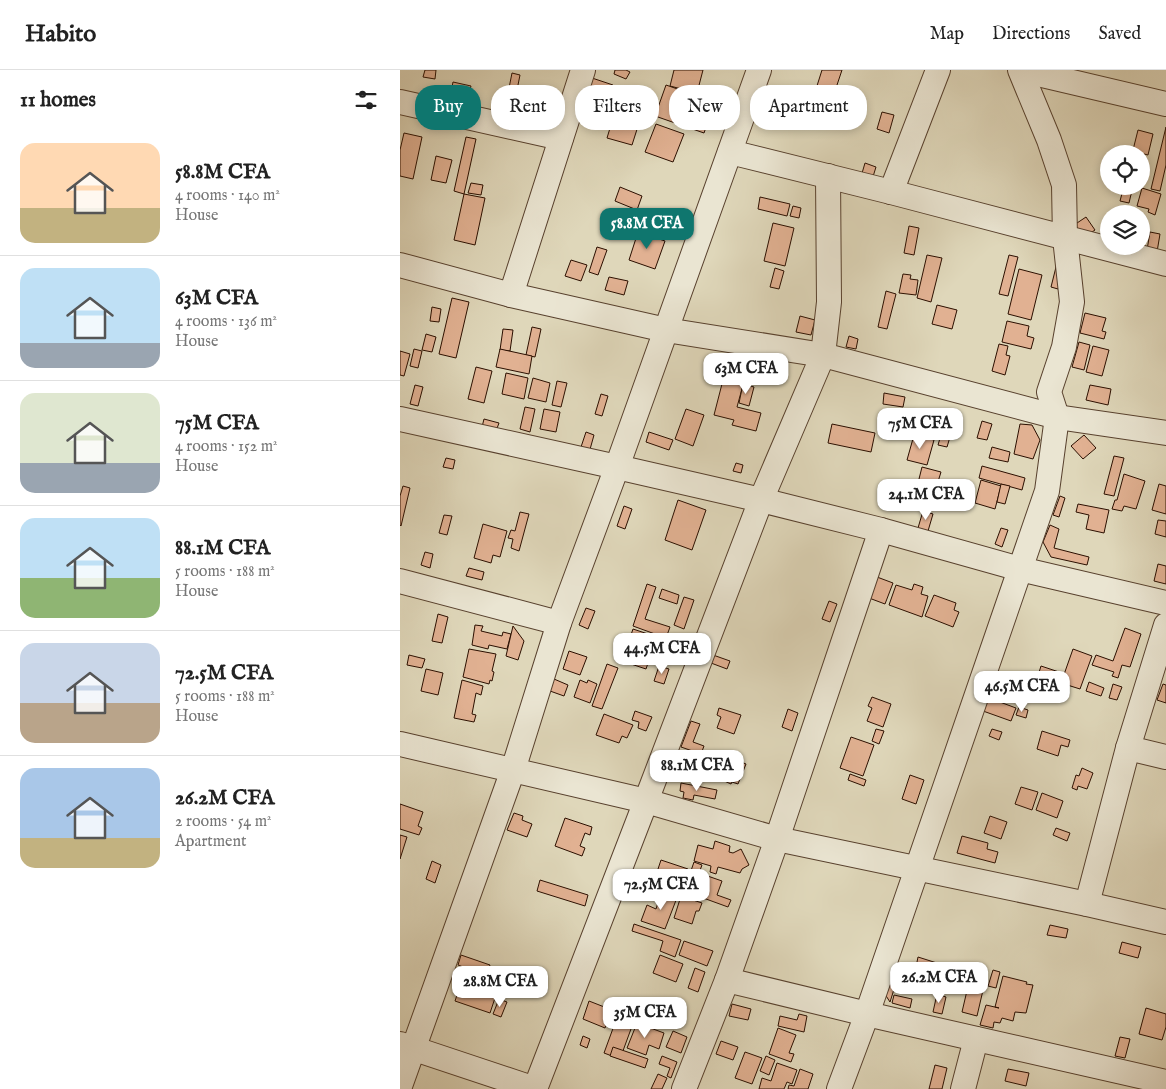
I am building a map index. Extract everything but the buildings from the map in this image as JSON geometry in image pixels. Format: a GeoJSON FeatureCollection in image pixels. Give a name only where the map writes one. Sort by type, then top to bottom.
{"type":"FeatureCollection","features":[{"type":"Feature","properties":{"kind":"street"},"geometry":{"type":"LineString","coordinates":[[512,294],[583,70]]}},
{"type":"Feature","properties":{"kind":"street"},"geometry":{"type":"LineString","coordinates":[[400,1086],[407,1047],[513,770],[559,623],[759,70]]}},
{"type":"Feature","properties":{"kind":"street"},"geometry":{"type":"LineString","coordinates":[[891,192],[938,70]]}},
{"type":"Feature","properties":{"kind":"street"},"geometry":{"type":"LineString","coordinates":[[1020,70],[1166,104]]}},
{"type":"Feature","properties":{"kind":"street"},"geometry":{"type":"LineString","coordinates":[[844,1088],[916,869],[1046,491],[1057,417],[1050,392],[1064,347],[1072,302],[1065,238],[1064,185],[1049,140],[1020,70]]}},
{"type":"Feature","properties":{"kind":"street"},"geometry":{"type":"LineString","coordinates":[[400,102],[561,138]]}},
{"type":"Feature","properties":{"kind":"street"},"geometry":{"type":"LineString","coordinates":[[730,152],[1166,264]]}},
{"type":"Feature","properties":{"kind":"street"},"geometry":{"type":"LineString","coordinates":[[407,1047],[535,1089],[761,500],[823,355],[829,302],[828,176]]}},
{"type":"Feature","properties":{"kind":"street"},"geometry":{"type":"LineString","coordinates":[[400,265],[512,294],[666,330],[823,355],[1057,417],[1166,433]]}},
{"type":"Feature","properties":{"kind":"street"},"geometry":{"type":"LineString","coordinates":[[400,419],[761,500],[881,530],[1020,569],[1166,603]]}},
{"type":"Feature","properties":{"kind":"street"},"geometry":{"type":"LineString","coordinates":[[684,1089],[727,980],[777,839],[881,530]]}},
{"type":"Feature","properties":{"kind":"street"},"geometry":{"type":"LineString","coordinates":[[400,581],[559,623]]}},
{"type":"Feature","properties":{"kind":"street"},"geometry":{"type":"LineString","coordinates":[[1087,904],[1128,748],[1166,625]]}},
{"type":"Feature","properties":{"kind":"street"},"geometry":{"type":"LineString","coordinates":[[400,744],[646,801],[777,839],[1166,922]]}},
{"type":"Feature","properties":{"kind":"street"},"geometry":{"type":"LineString","coordinates":[[1128,748],[1166,757]]}},
{"type":"Feature","properties":{"kind":"street"},"geometry":{"type":"LineString","coordinates":[[727,980],[1163,1084]]}},
{"type":"Feature","properties":{"kind":"street"},"geometry":{"type":"LineString","coordinates":[[963,1089],[976,1038]]}}]}
